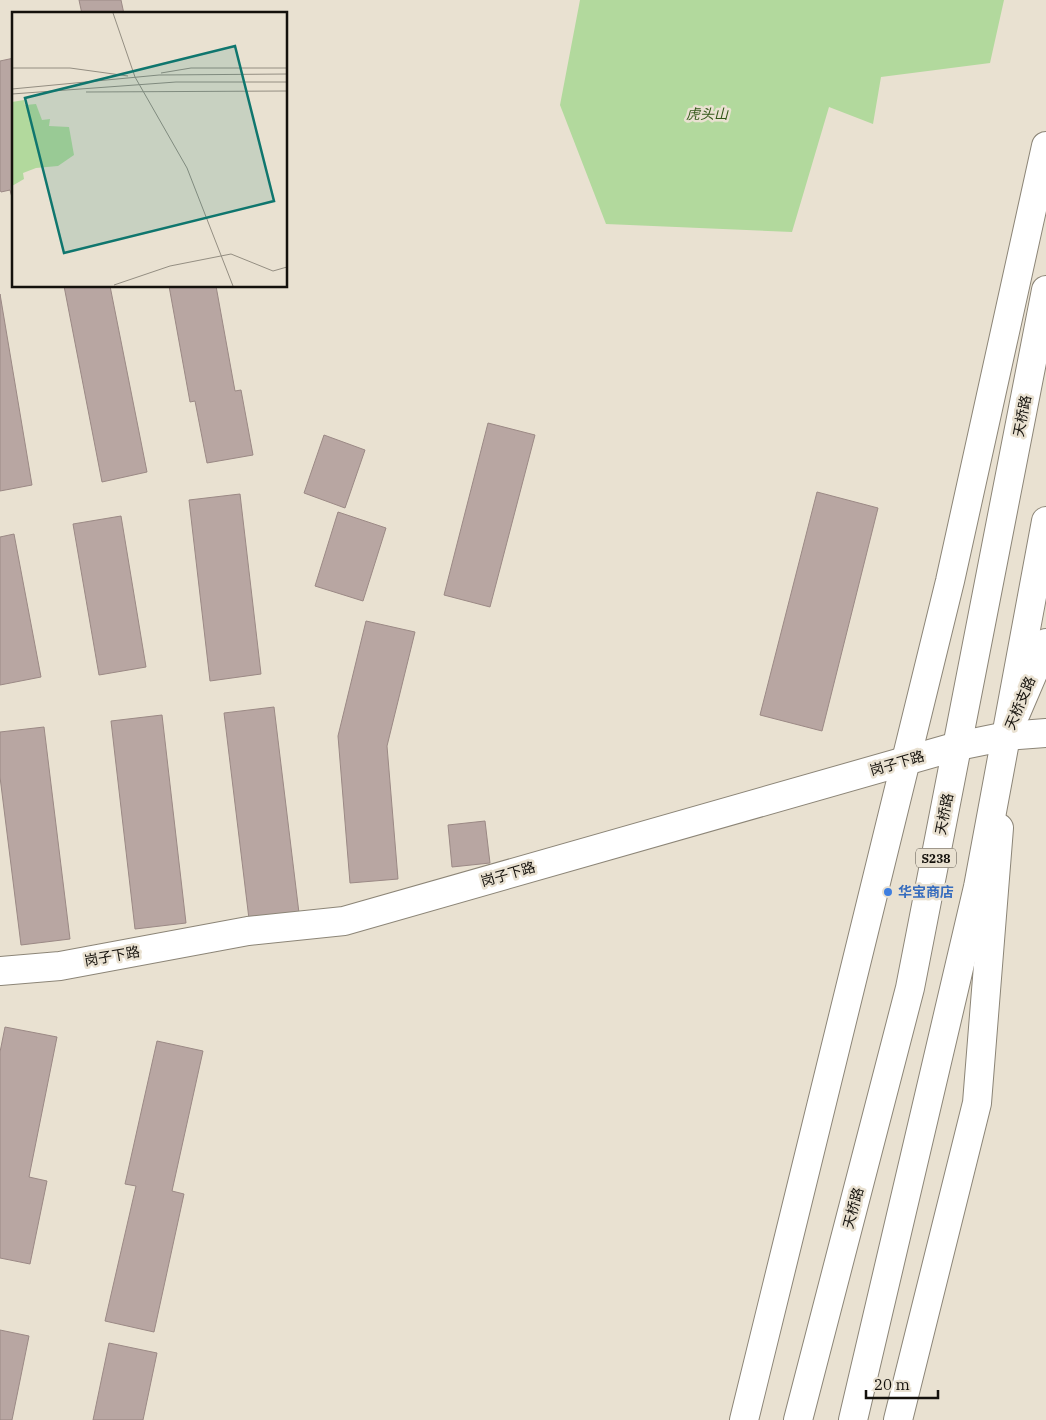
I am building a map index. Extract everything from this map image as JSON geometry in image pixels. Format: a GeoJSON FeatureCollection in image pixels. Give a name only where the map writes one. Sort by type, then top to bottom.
{"type":"FeatureCollection","features":[{"type":"Feature","properties":{"kind":"street"},"geometry":{"type":"LineString","coordinates":[[744,1420],[950,581],[1046,146]]}},
{"type":"Feature","properties":{"kind":"street","name":"天桥路"},"geometry":{"type":"LineString","coordinates":[[798,1420],[910,988],[1046,290]]}},
{"type":"Feature","properties":{"kind":"street"},"geometry":{"type":"LineString","coordinates":[[853,1420],[978,888],[1046,520]]}},
{"type":"Feature","properties":{"kind":"street","name":"天桥支路"},"geometry":{"type":"LineString","coordinates":[[1006,736],[1046,643]]}},
{"type":"Feature","properties":{"kind":"street","name":"岗子下路"},"geometry":{"type":"LineString","coordinates":[[0,971],[60,966],[248,931],[344,921],[958,746],[1006,736],[1046,733]]}},
{"type":"Feature","properties":{"kind":"street"},"geometry":{"type":"LineString","coordinates":[[898,1420],[977,1103],[1006,736]]}},
{"type":"Feature","properties":{"kind":"green space","name":"虎头山"},"geometry":{"type":"Polygon","coordinates":[[[580,0],[1004,0],[990,63],[881,77],[873,124],[829,107],[792,232],[606,224],[560,105],[580,0]]]}},
{"type":"Feature","properties":{"kind":"building"},"geometry":{"type":"Polygon","coordinates":[[[79,0],[121,0],[124,12],[82,12],[79,0]]]}},
{"type":"Feature","properties":{"kind":"building"},"geometry":{"type":"Polygon","coordinates":[[[12,58],[12,198],[10,190],[1,192],[0,190],[0,61],[12,58]]]}},
{"type":"Feature","properties":{"kind":"building"},"geometry":{"type":"Polygon","coordinates":[[[64,288],[110,288],[147,472],[102,482],[64,288]]]}},
{"type":"Feature","properties":{"kind":"building"},"geometry":{"type":"Polygon","coordinates":[[[169,288],[216,288],[235,391],[241,390],[253,455],[207,463],[195,401],[190,402],[169,288]]]}},
{"type":"Feature","properties":{"kind":"building"},"geometry":{"type":"Polygon","coordinates":[[[0,294],[32,485],[0,491],[0,294]]]}},
{"type":"Feature","properties":{"kind":"building"},"geometry":{"type":"Polygon","coordinates":[[[488,423],[535,435],[490,607],[444,595],[488,423]]]}},
{"type":"Feature","properties":{"kind":"building"},"geometry":{"type":"Polygon","coordinates":[[[324,435],[365,450],[345,508],[304,493],[324,435]]]}},
{"type":"Feature","properties":{"kind":"building"},"geometry":{"type":"Polygon","coordinates":[[[817,492],[878,508],[822,731],[760,715],[817,492]]]}},
{"type":"Feature","properties":{"kind":"building"},"geometry":{"type":"Polygon","coordinates":[[[240,494],[261,674],[210,681],[189,500],[240,494]]]}},
{"type":"Feature","properties":{"kind":"building"},"geometry":{"type":"Polygon","coordinates":[[[338,512],[386,528],[363,601],[315,586],[338,512]]]}},
{"type":"Feature","properties":{"kind":"building"},"geometry":{"type":"Polygon","coordinates":[[[121,516],[146,667],[99,675],[73,524],[121,516]]]}},
{"type":"Feature","properties":{"kind":"building"},"geometry":{"type":"Polygon","coordinates":[[[14,534],[41,677],[0,685],[0,537],[14,534]]]}},
{"type":"Feature","properties":{"kind":"building"},"geometry":{"type":"Polygon","coordinates":[[[366,621],[415,632],[387,746],[398,879],[350,883],[338,736],[366,621]]]}},
{"type":"Feature","properties":{"kind":"building"},"geometry":{"type":"Polygon","coordinates":[[[274,707],[299,913],[249,919],[224,713],[274,707]]]}},
{"type":"Feature","properties":{"kind":"building"},"geometry":{"type":"Polygon","coordinates":[[[162,715],[186,923],[135,929],[111,721],[162,715]]]}},
{"type":"Feature","properties":{"kind":"building"},"geometry":{"type":"Polygon","coordinates":[[[44,727],[70,939],[21,945],[0,777],[0,732],[44,727]]]}},
{"type":"Feature","properties":{"kind":"building"},"geometry":{"type":"Polygon","coordinates":[[[485,821],[490,863],[452,867],[448,825],[485,821]]]}},
{"type":"Feature","properties":{"kind":"building"},"geometry":{"type":"Polygon","coordinates":[[[5,1027],[57,1037],[29,1177],[47,1181],[30,1264],[0,1258],[0,1052],[5,1027]]]}},
{"type":"Feature","properties":{"kind":"building"},"geometry":{"type":"Polygon","coordinates":[[[157,1041],[203,1051],[172,1191],[184,1194],[154,1332],[105,1321],[136,1186],[125,1184],[157,1041]]]}},
{"type":"Feature","properties":{"kind":"building"},"geometry":{"type":"Polygon","coordinates":[[[0,1330],[29,1336],[12,1420],[0,1420],[0,1330]]]}},
{"type":"Feature","properties":{"kind":"building"},"geometry":{"type":"Polygon","coordinates":[[[109,1343],[157,1353],[143,1420],[93,1420],[109,1343]]]}},
{"type":"Feature","properties":{"kind":"place","name":"华宝商店"},"geometry":{"type":"Point","coordinates":[888,892]}}]}
